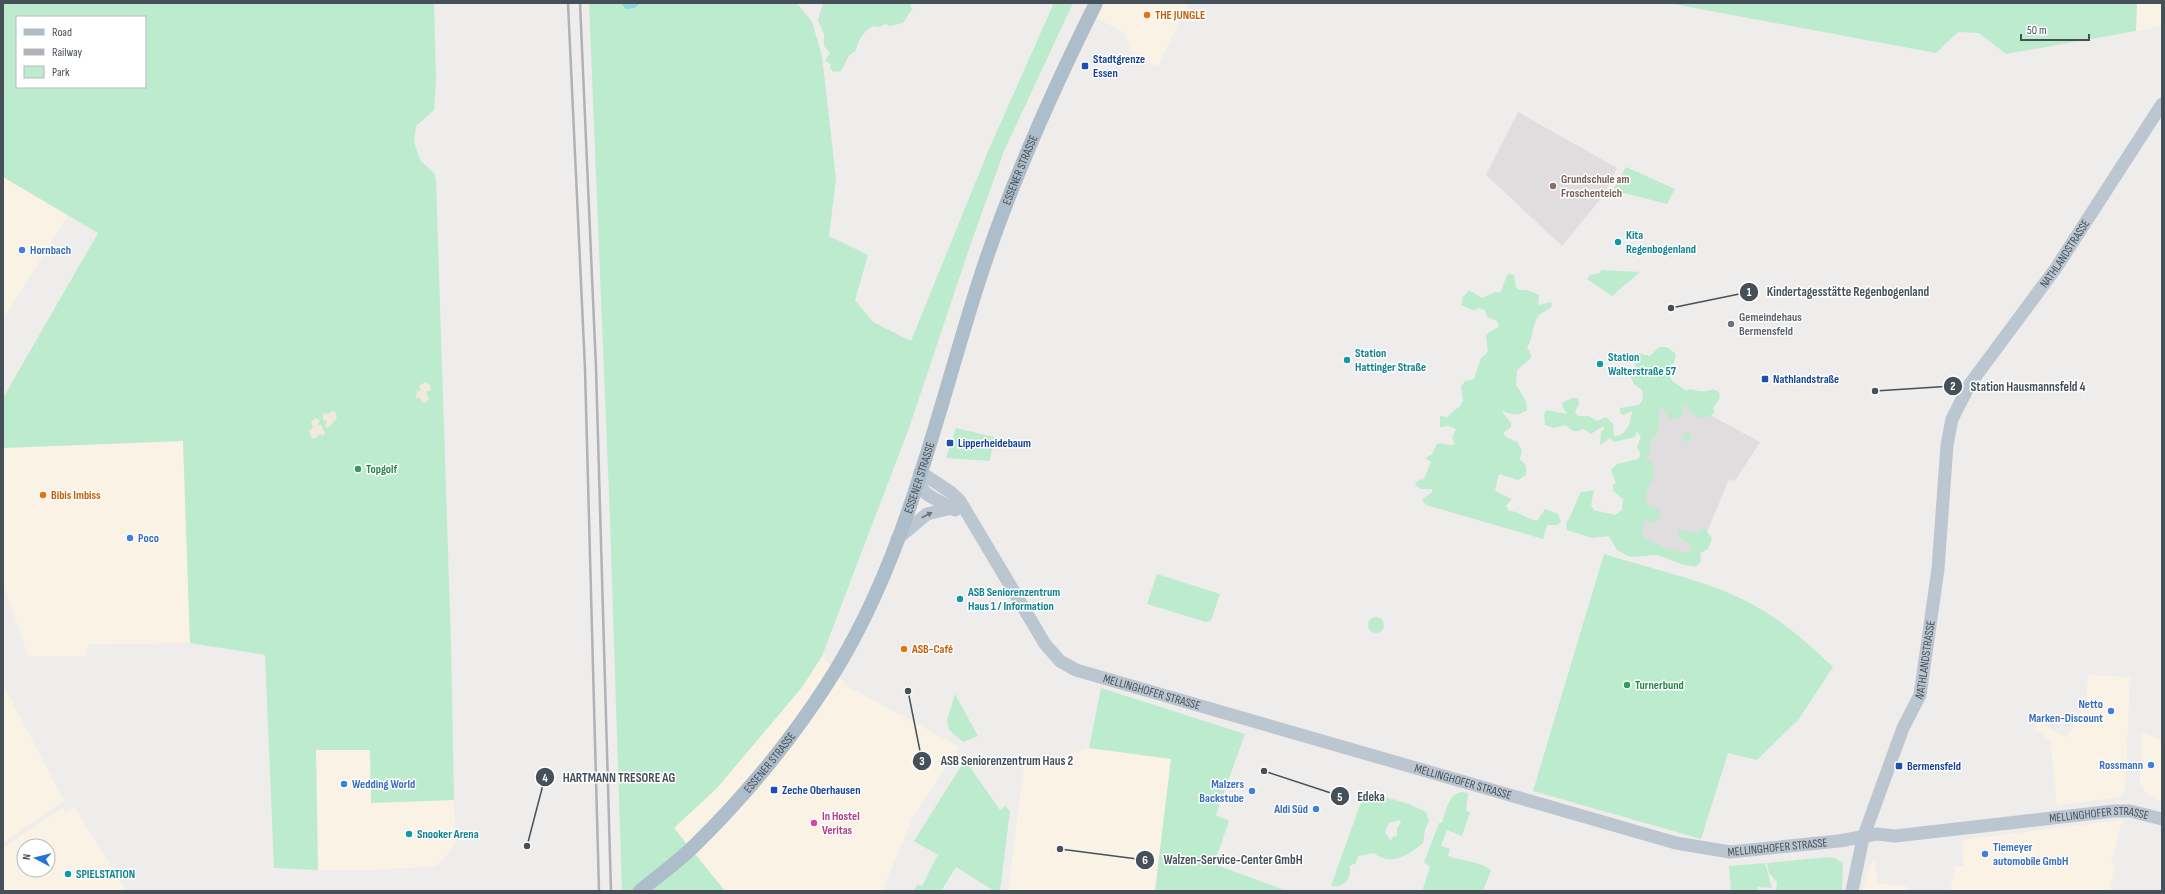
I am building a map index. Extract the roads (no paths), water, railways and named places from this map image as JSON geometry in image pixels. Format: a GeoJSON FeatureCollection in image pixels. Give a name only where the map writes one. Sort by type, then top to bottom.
{"type":"FeatureCollection","features":[{"type":"Feature","properties":{"kind":"main road","name":"ESSENER STRASSE"},"geometry":{"type":"LineString","coordinates":[[641,890],[693,847],[754,784],[781,750],[828,683],[848,648],[897,539],[920,472],[978,284],[1009,194],[1057,82],[1096,3]]}},
{"type":"Feature","properties":{"kind":"main road","name":"NATHLANDSTRASSE"},"geometry":{"type":"LineString","coordinates":[[1852,891],[1863,838],[1903,728],[1920,695],[1938,569],[1947,445],[1952,419],[1970,384],[2056,268],[2162,104]]}},
{"type":"Feature","properties":{"kind":"main road"},"geometry":{"type":"LineString","coordinates":[[920,472],[919,483],[924,493],[971,518]]}},
{"type":"Feature","properties":{"kind":"main road","name":"MELLINGHOFER STRASSE"},"geometry":{"type":"LineString","coordinates":[[920,472],[957,497],[971,518],[1045,644],[1060,661],[1081,672],[1687,846],[1730,852],[1863,838],[1877,834],[1895,836],[2114,811],[2130,811],[2162,819]]}},
{"type":"Feature","properties":{"kind":"main road"},"geometry":{"type":"LineString","coordinates":[[897,539],[927,514],[951,508]]}},
{"type":"Feature","properties":{"kind":"water"},"geometry":{"type":"Polygon","coordinates":[[[621,3],[640,3],[635,8],[626,9],[621,3]]]}},
{"type":"Feature","properties":{"kind":"railway"},"geometry":{"type":"LineString","coordinates":[[568,3],[585,369],[599,891]]}},
{"type":"Feature","properties":{"kind":"railway"},"geometry":{"type":"LineString","coordinates":[[580,3],[596,368],[611,891]]}},
{"type":"Feature","properties":{"kind":"place","name":"THE JUNGLE"},"geometry":{"type":"Point","coordinates":[1147,15]}},
{"type":"Feature","properties":{"kind":"place","name":"Stadtgrenze Essen"},"geometry":{"type":"Point","coordinates":[1085,66]}},
{"type":"Feature","properties":{"kind":"place","name":"Grundschule am Froschenteich"},"geometry":{"type":"Point","coordinates":[1553,186]}},
{"type":"Feature","properties":{"kind":"place","name":"Kita Regenbogenland"},"geometry":{"type":"Point","coordinates":[1618,242]}},
{"type":"Feature","properties":{"kind":"place","name":"Hornbach"},"geometry":{"type":"Point","coordinates":[22,250]}},
{"type":"Feature","properties":{"kind":"place","name":"Kindertagesstätte Regenbogenland"},"geometry":{"type":"Point","coordinates":[1671,308]}},
{"type":"Feature","properties":{"kind":"place","name":"Gemeindehaus Bermensfeld"},"geometry":{"type":"Point","coordinates":[1731,324]}},
{"type":"Feature","properties":{"kind":"place","name":"Station Hattinger Straße"},"geometry":{"type":"Point","coordinates":[1347,360]}},
{"type":"Feature","properties":{"kind":"place","name":"Station Walterstraße 57"},"geometry":{"type":"Point","coordinates":[1600,364]}},
{"type":"Feature","properties":{"kind":"place","name":"Nathlandstraße"},"geometry":{"type":"Point","coordinates":[1765,379]}},
{"type":"Feature","properties":{"kind":"place","name":"Station Hausmannsfeld 4"},"geometry":{"type":"Point","coordinates":[1875,391]}},
{"type":"Feature","properties":{"kind":"place","name":"Lipperheidebaum"},"geometry":{"type":"Point","coordinates":[950,443]}},
{"type":"Feature","properties":{"kind":"place","name":"Topgolf"},"geometry":{"type":"Point","coordinates":[358,469]}},
{"type":"Feature","properties":{"kind":"place","name":"Bibis Imbiss"},"geometry":{"type":"Point","coordinates":[43,495]}},
{"type":"Feature","properties":{"kind":"place","name":"Poco"},"geometry":{"type":"Point","coordinates":[130,538]}},
{"type":"Feature","properties":{"kind":"place","name":"ASB Seniorenzentrum Haus 1 / Information"},"geometry":{"type":"Point","coordinates":[960,599]}},
{"type":"Feature","properties":{"kind":"place","name":"ASB-Café"},"geometry":{"type":"Point","coordinates":[904,649]}},
{"type":"Feature","properties":{"kind":"place","name":"Turnerbund"},"geometry":{"type":"Point","coordinates":[1627,685]}},
{"type":"Feature","properties":{"kind":"place","name":"ASB Seniorenzentrum Haus 2"},"geometry":{"type":"Point","coordinates":[908,691]}},
{"type":"Feature","properties":{"kind":"place","name":"Netto Marken-Discount"},"geometry":{"type":"Point","coordinates":[2111,711]}},
{"type":"Feature","properties":{"kind":"place","name":"Rossmann"},"geometry":{"type":"Point","coordinates":[2151,765]}},
{"type":"Feature","properties":{"kind":"place","name":"Bermensfeld"},"geometry":{"type":"Point","coordinates":[1899,766]}},
{"type":"Feature","properties":{"kind":"place","name":"Edeka"},"geometry":{"type":"Point","coordinates":[1264,771]}},
{"type":"Feature","properties":{"kind":"place","name":"Wedding World"},"geometry":{"type":"Point","coordinates":[344,784]}},
{"type":"Feature","properties":{"kind":"place","name":"Zeche Oberhausen"},"geometry":{"type":"Point","coordinates":[774,790]}},
{"type":"Feature","properties":{"kind":"place","name":"Malzers Backstube"},"geometry":{"type":"Point","coordinates":[1252,791]}},
{"type":"Feature","properties":{"kind":"place","name":"Aldi Süd"},"geometry":{"type":"Point","coordinates":[1316,809]}},
{"type":"Feature","properties":{"kind":"place","name":"In Hostel Veritas"},"geometry":{"type":"Point","coordinates":[814,823]}},
{"type":"Feature","properties":{"kind":"place","name":"Snooker Arena"},"geometry":{"type":"Point","coordinates":[409,834]}},
{"type":"Feature","properties":{"kind":"place","name":"HARTMANN TRESORE AG"},"geometry":{"type":"Point","coordinates":[527,846]}},
{"type":"Feature","properties":{"kind":"place","name":"Walzen-Service-Center GmbH"},"geometry":{"type":"Point","coordinates":[1060,849]}},
{"type":"Feature","properties":{"kind":"place","name":"Tiemeyer automobile GmbH"},"geometry":{"type":"Point","coordinates":[1985,854]}},
{"type":"Feature","properties":{"kind":"place","name":"SPIELSTATION"},"geometry":{"type":"Point","coordinates":[68,874]}}]}
